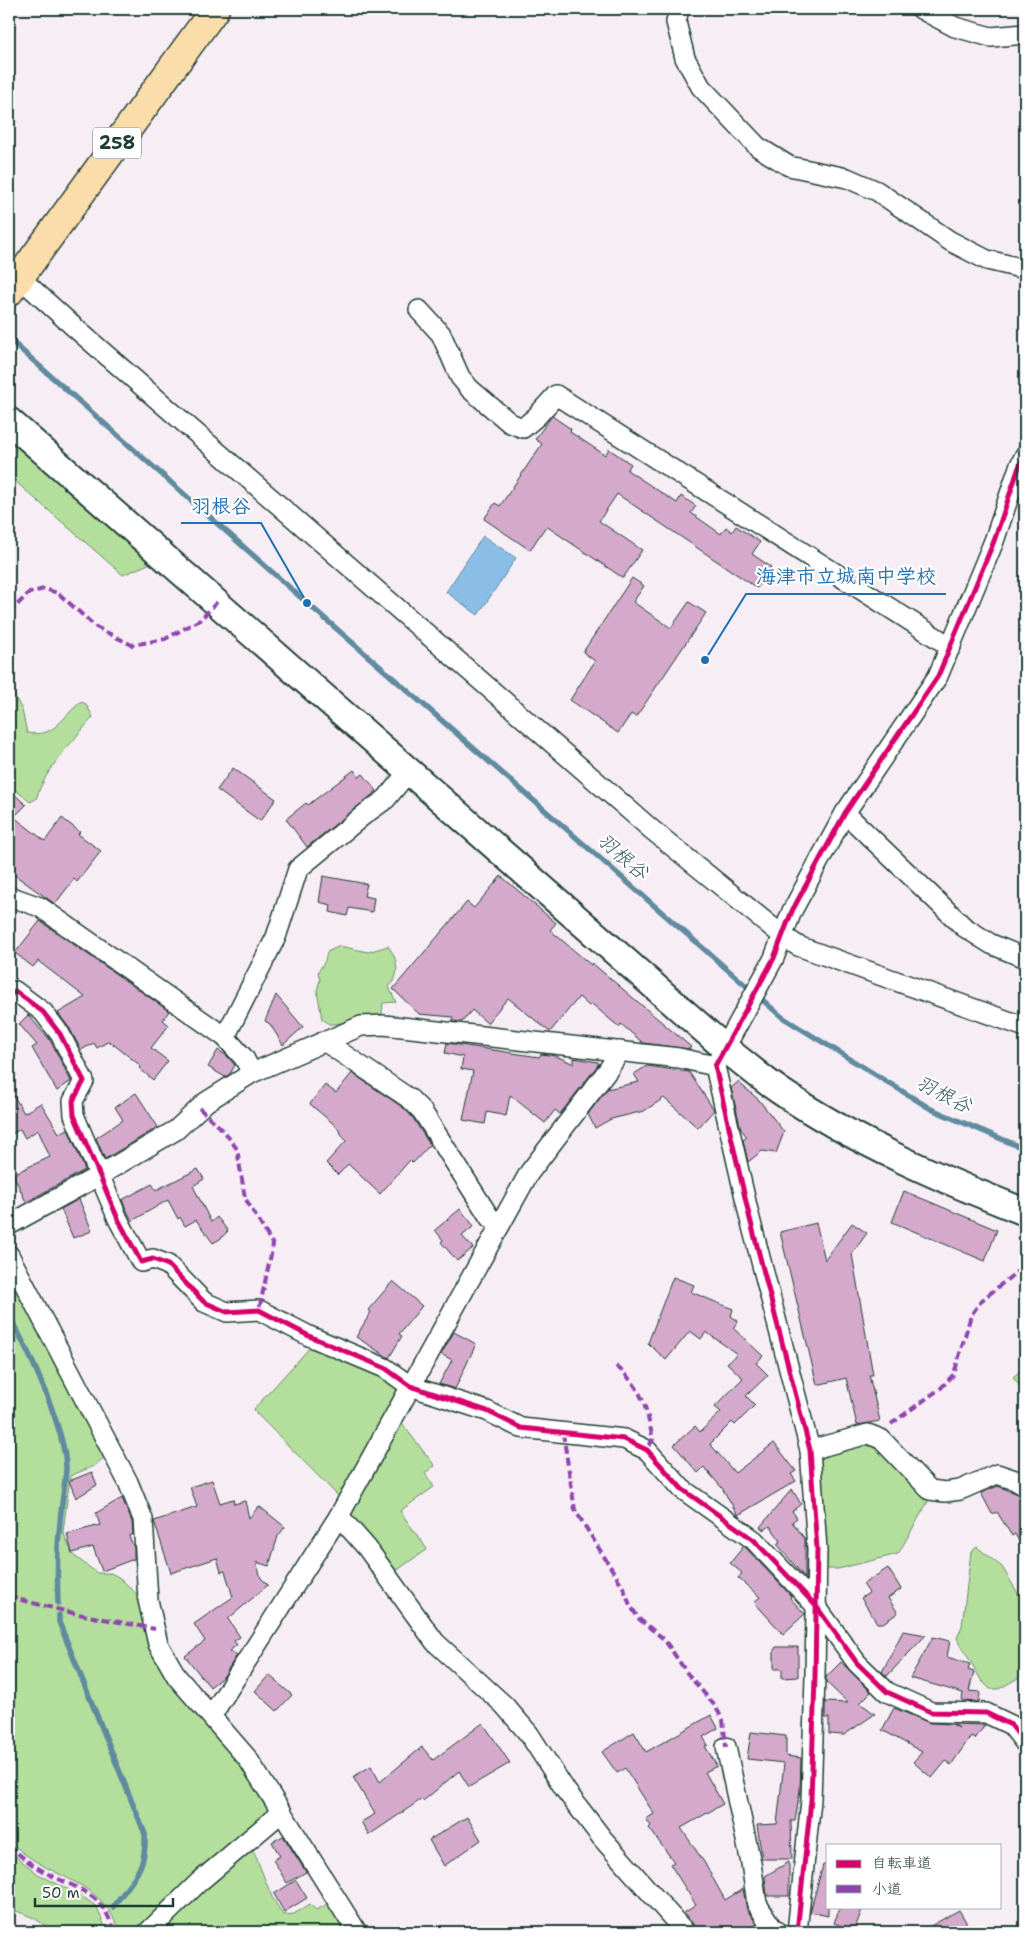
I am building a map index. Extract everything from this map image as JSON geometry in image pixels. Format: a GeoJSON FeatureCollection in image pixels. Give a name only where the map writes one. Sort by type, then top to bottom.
{"type":"FeatureCollection","features":[{"type":"Feature","properties":{"kind":"highway","name":"258"},"geometry":{"type":"LineString","coordinates":[[12,282],[215,9]]}},
{"type":"Feature","properties":{"kind":"street"},"geometry":{"type":"LineString","coordinates":[[679,9],[676,22],[685,58],[701,87],[758,147],[789,166],[847,178],[876,191],[950,241],[987,260],[1025,269]]}},
{"type":"Feature","properties":{"kind":"street"},"geometry":{"type":"LineString","coordinates":[[921,9],[955,27],[991,37],[1025,34]]}},
{"type":"Feature","properties":{"kind":"street"},"geometry":{"type":"LineString","coordinates":[[12,282],[73,326],[651,829],[783,936],[798,946],[1025,1027]]}},
{"type":"Feature","properties":{"kind":"street"},"geometry":{"type":"LineString","coordinates":[[419,310],[441,334],[460,377],[470,389],[510,423],[522,428],[536,417],[556,395],[952,646]]}},
{"type":"Feature","properties":{"kind":"street"},"geometry":{"type":"LineString","coordinates":[[9,421],[409,770],[725,1050],[780,1091],[844,1128],[946,1181],[1025,1212]]}},
{"type":"Feature","properties":{"kind":"street"},"geometry":{"type":"LineString","coordinates":[[796,1932],[811,1800],[817,1549],[810,1450],[749,1215],[725,1050],[774,958],[792,911],[845,813],[938,676],[994,541],[1019,467],[1025,455]]}},
{"type":"Feature","properties":{"kind":"street"},"geometry":{"type":"LineString","coordinates":[[225,1037],[276,937],[298,868],[386,799],[409,770]]}},
{"type":"Feature","properties":{"kind":"street"},"geometry":{"type":"LineString","coordinates":[[845,813],[964,927],[991,944],[1025,958]]}},
{"type":"Feature","properties":{"kind":"street"},"geometry":{"type":"LineString","coordinates":[[9,896],[40,907],[225,1037],[244,1058],[252,1073]]}},
{"type":"Feature","properties":{"kind":"street"},"geometry":{"type":"LineString","coordinates":[[9,996],[15,991],[43,1012],[60,1034],[84,1081],[73,1101],[74,1115],[118,1219],[141,1262],[154,1259],[168,1265],[204,1302],[226,1312],[259,1310],[309,1336],[385,1368],[410,1386],[487,1411],[521,1428],[624,1438],[647,1450],[682,1489],[754,1540],[816,1606],[857,1664],[887,1692],[931,1712],[986,1713],[1010,1725],[1025,1743]]}},
{"type":"Feature","properties":{"kind":"street"},"geometry":{"type":"LineString","coordinates":[[9,1225],[100,1175],[176,1130],[206,1102],[252,1073],[361,1026],[384,1025],[678,1058],[725,1050]]}},
{"type":"Feature","properties":{"kind":"street"},"geometry":{"type":"LineString","coordinates":[[324,1041],[410,1099],[422,1111],[490,1218],[501,1223]]}},
{"type":"Feature","properties":{"kind":"street"},"geometry":{"type":"LineString","coordinates":[[212,1715],[339,1516],[529,1173],[608,1070],[620,1051]]}},
{"type":"Feature","properties":{"kind":"street"},"geometry":{"type":"LineString","coordinates":[[9,1254],[120,1467],[143,1518],[148,1600],[158,1644],[177,1676],[248,1759],[357,1932]]}},
{"type":"Feature","properties":{"kind":"street"},"geometry":{"type":"LineString","coordinates":[[810,1450],[868,1434],[881,1439],[930,1490],[945,1492],[960,1490],[998,1474],[1025,1486]]}},
{"type":"Feature","properties":{"kind":"street"},"geometry":{"type":"LineString","coordinates":[[339,1516],[367,1548],[435,1642],[504,1705],[529,1734],[566,1791],[602,1838],[684,1932]]}},
{"type":"Feature","properties":{"kind":"street"},"geometry":{"type":"LineString","coordinates":[[726,1747],[752,1863],[757,1904],[771,1926],[778,1932]]}},
{"type":"Feature","properties":{"kind":"street"},"geometry":{"type":"LineString","coordinates":[[148,1932],[200,1882],[282,1812]]}},
{"type":"Feature","properties":{"kind":"green space"},"geometry":{"type":"Polygon","coordinates":[[[9,437],[151,563],[123,575],[9,476],[9,437]]]}},
{"type":"Feature","properties":{"kind":"green space"},"geometry":{"type":"Polygon","coordinates":[[[13,693],[22,710],[27,733],[37,734],[52,729],[81,702],[86,704],[93,717],[60,756],[46,776],[36,799],[30,802],[13,788],[9,788],[9,695],[13,693]]]}},
{"type":"Feature","properties":{"kind":"green space"},"geometry":{"type":"Polygon","coordinates":[[[340,946],[368,952],[388,946],[394,956],[397,967],[393,982],[389,987],[396,1002],[383,1003],[382,1014],[332,1024],[322,1019],[317,990],[320,980],[318,972],[325,961],[327,952],[340,946]]]}},
{"type":"Feature","properties":{"kind":"green space"},"geometry":{"type":"Polygon","coordinates":[[[9,1267],[107,1455],[94,1466],[70,1476],[63,1532],[73,1555],[97,1573],[111,1573],[120,1578],[144,1601],[151,1633],[243,1761],[276,1812],[199,1872],[135,1932],[120,1932],[103,1903],[92,1893],[23,1853],[9,1839],[9,1267]]]}},
{"type":"Feature","properties":{"kind":"green space"},"geometry":{"type":"Polygon","coordinates":[[[313,1344],[381,1370],[403,1388],[340,1498],[253,1410],[313,1344]]]}},
{"type":"Feature","properties":{"kind":"green space"},"geometry":{"type":"Polygon","coordinates":[[[1025,1367],[1025,1393],[1013,1377],[1025,1367]]]}},
{"type":"Feature","properties":{"kind":"green space"},"geometry":{"type":"Polygon","coordinates":[[[399,1420],[435,1466],[425,1473],[434,1487],[400,1511],[427,1549],[392,1574],[346,1515],[399,1420]]]}},
{"type":"Feature","properties":{"kind":"green space"},"geometry":{"type":"Polygon","coordinates":[[[864,1444],[878,1448],[930,1498],[898,1554],[838,1569],[823,1569],[818,1463],[822,1457],[864,1444]]]}},
{"type":"Feature","properties":{"kind":"green space"},"geometry":{"type":"Polygon","coordinates":[[[977,1547],[1002,1567],[1025,1605],[1025,1674],[999,1689],[990,1689],[981,1680],[957,1638],[962,1626],[971,1552],[977,1547]]]}},
{"type":"Feature","properties":{"kind":"green space"},"geometry":{"type":"Polygon","coordinates":[[[9,1851],[38,1874],[83,1897],[97,1907],[107,1932],[54,1932],[34,1918],[9,1908],[9,1851]]]}},
{"type":"Feature","properties":{"kind":"green space"},"geometry":{"type":"Polygon","coordinates":[[[249,1851],[254,1852],[272,1897],[283,1915],[294,1914],[310,1904],[316,1910],[333,1901],[352,1932],[158,1932],[249,1851]]]}},
{"type":"Feature","properties":{"kind":"water"},"geometry":{"type":"Polygon","coordinates":[[[483,536],[516,558],[478,615],[446,592],[483,536]]]}},
{"type":"Feature","properties":{"kind":"building"},"geometry":{"type":"Polygon","coordinates":[[[552,416],[571,429],[570,432],[605,455],[609,449],[631,464],[627,470],[677,503],[681,496],[696,506],[691,513],[721,534],[726,527],[732,532],[736,526],[760,542],[752,554],[771,567],[757,588],[617,494],[599,521],[642,550],[623,578],[546,526],[530,550],[484,519],[495,503],[500,506],[542,444],[535,439],[552,416]]]}},
{"type":"Feature","properties":{"kind":"building"},"geometry":{"type":"Polygon","coordinates":[[[632,578],[644,586],[633,602],[671,628],[689,602],[706,613],[636,717],[631,714],[618,733],[570,700],[595,661],[583,652],[632,578]]]}},
{"type":"Feature","properties":{"kind":"building"},"geometry":{"type":"Polygon","coordinates":[[[233,768],[276,799],[260,821],[217,790],[233,768]]]}},
{"type":"Feature","properties":{"kind":"building"},"geometry":{"type":"Polygon","coordinates":[[[354,770],[359,777],[363,774],[377,791],[307,847],[286,819],[306,803],[308,805],[354,770]]]}},
{"type":"Feature","properties":{"kind":"building"},"geometry":{"type":"Polygon","coordinates":[[[9,789],[26,805],[14,817],[45,841],[62,818],[80,832],[78,834],[101,851],[77,882],[74,879],[55,904],[9,871],[9,789]]]}},
{"type":"Feature","properties":{"kind":"building"},"geometry":{"type":"Polygon","coordinates":[[[323,876],[367,884],[364,896],[374,898],[372,912],[349,908],[347,916],[330,912],[331,905],[319,902],[323,876]]]}},
{"type":"Feature","properties":{"kind":"building"},"geometry":{"type":"Polygon","coordinates":[[[501,876],[556,923],[550,930],[691,1047],[689,1049],[643,1043],[621,1024],[619,1027],[592,1004],[589,1006],[579,997],[550,1032],[508,998],[487,1023],[472,1010],[462,1022],[452,1021],[453,1017],[419,1014],[393,989],[467,902],[474,908],[501,876]]]}},
{"type":"Feature","properties":{"kind":"building"},"geometry":{"type":"Polygon","coordinates":[[[40,921],[169,1011],[163,1020],[169,1025],[151,1048],[168,1061],[153,1080],[139,1068],[141,1066],[109,1041],[97,1048],[94,1043],[81,1050],[70,1029],[58,1013],[85,997],[38,961],[33,967],[15,953],[40,921]]]}},
{"type":"Feature","properties":{"kind":"building"},"geometry":{"type":"Polygon","coordinates":[[[276,995],[303,1027],[283,1045],[270,1024],[265,1021],[276,995]]]}},
{"type":"Feature","properties":{"kind":"building"},"geometry":{"type":"Polygon","coordinates":[[[28,1015],[50,1040],[71,1081],[57,1091],[32,1048],[37,1045],[19,1024],[28,1015]]]}},
{"type":"Feature","properties":{"kind":"building"},"geometry":{"type":"Polygon","coordinates":[[[447,1043],[539,1057],[541,1054],[556,1056],[574,1064],[574,1058],[598,1062],[598,1065],[560,1114],[555,1110],[545,1123],[510,1095],[506,1116],[487,1112],[485,1124],[463,1120],[473,1071],[461,1069],[463,1057],[445,1053],[447,1043]]]}},
{"type":"Feature","properties":{"kind":"building"},"geometry":{"type":"Polygon","coordinates":[[[218,1050],[226,1055],[235,1065],[230,1074],[225,1077],[208,1067],[218,1050]]]}},
{"type":"Feature","properties":{"kind":"building"},"geometry":{"type":"Polygon","coordinates":[[[647,1066],[689,1072],[714,1110],[698,1128],[664,1098],[644,1111],[611,1119],[595,1128],[588,1114],[607,1089],[639,1082],[634,1074],[647,1066]]]}},
{"type":"Feature","properties":{"kind":"building"},"geometry":{"type":"Polygon","coordinates":[[[352,1073],[405,1109],[430,1145],[413,1163],[410,1160],[380,1194],[348,1164],[338,1175],[326,1163],[346,1141],[336,1126],[310,1104],[325,1085],[336,1093],[352,1073]]]}},
{"type":"Feature","properties":{"kind":"building"},"geometry":{"type":"Polygon","coordinates":[[[738,1082],[759,1100],[784,1132],[776,1153],[762,1151],[748,1162],[743,1140],[747,1137],[741,1129],[731,1088],[738,1082]]]}},
{"type":"Feature","properties":{"kind":"building"},"geometry":{"type":"Polygon","coordinates":[[[9,1088],[24,1113],[41,1103],[59,1133],[68,1129],[85,1170],[26,1202],[13,1174],[50,1157],[38,1130],[25,1138],[20,1129],[9,1136],[9,1088]]]}},
{"type":"Feature","properties":{"kind":"building"},"geometry":{"type":"Polygon","coordinates":[[[136,1093],[158,1127],[105,1159],[96,1138],[123,1120],[115,1107],[136,1093]]]}},
{"type":"Feature","properties":{"kind":"building"},"geometry":{"type":"Polygon","coordinates":[[[198,1169],[204,1179],[193,1186],[211,1222],[217,1217],[228,1231],[220,1239],[213,1243],[196,1220],[185,1226],[180,1217],[178,1219],[168,1200],[132,1221],[122,1200],[152,1184],[156,1190],[198,1169]]]}},
{"type":"Feature","properties":{"kind":"building"},"geometry":{"type":"Polygon","coordinates":[[[904,1191],[997,1230],[985,1261],[892,1222],[904,1191]]]}},
{"type":"Feature","properties":{"kind":"building"},"geometry":{"type":"Polygon","coordinates":[[[79,1199],[92,1231],[73,1238],[61,1209],[79,1199]]]}},
{"type":"Feature","properties":{"kind":"building"},"geometry":{"type":"Polygon","coordinates":[[[460,1209],[474,1226],[462,1236],[473,1248],[457,1261],[441,1242],[443,1240],[435,1230],[460,1209]]]}},
{"type":"Feature","properties":{"kind":"building"},"geometry":{"type":"Polygon","coordinates":[[[816,1223],[825,1260],[852,1223],[867,1233],[852,1254],[873,1375],[869,1375],[880,1421],[857,1425],[846,1378],[817,1385],[780,1232],[816,1223]]]}},
{"type":"Feature","properties":{"kind":"building"},"geometry":{"type":"Polygon","coordinates":[[[673,1277],[694,1285],[691,1292],[733,1309],[731,1316],[738,1321],[733,1328],[763,1356],[756,1363],[768,1375],[746,1396],[755,1405],[735,1425],[732,1422],[710,1444],[735,1473],[774,1443],[796,1471],[791,1474],[796,1481],[738,1515],[722,1488],[704,1467],[698,1473],[674,1445],[695,1426],[700,1432],[721,1412],[715,1407],[743,1378],[727,1363],[737,1354],[706,1332],[701,1339],[690,1331],[666,1360],[648,1343],[673,1277]]]}},
{"type":"Feature","properties":{"kind":"building"},"geometry":{"type":"Polygon","coordinates":[[[393,1281],[422,1306],[399,1334],[402,1336],[389,1358],[356,1337],[371,1312],[368,1310],[393,1281]]]}},
{"type":"Feature","properties":{"kind":"building"},"geometry":{"type":"Polygon","coordinates":[[[454,1332],[476,1344],[455,1389],[439,1384],[452,1360],[441,1354],[454,1332]]]}},
{"type":"Feature","properties":{"kind":"building"},"geometry":{"type":"Polygon","coordinates":[[[92,1472],[97,1485],[76,1498],[69,1481],[92,1472]]]}},
{"type":"Feature","properties":{"kind":"building"},"geometry":{"type":"Polygon","coordinates":[[[212,1480],[220,1503],[233,1499],[234,1504],[245,1501],[249,1518],[259,1506],[285,1527],[278,1536],[269,1566],[256,1562],[261,1578],[268,1585],[228,1619],[240,1637],[234,1641],[237,1645],[229,1651],[237,1655],[224,1676],[210,1687],[185,1656],[205,1641],[194,1624],[233,1597],[225,1571],[221,1572],[217,1558],[171,1573],[154,1521],[197,1507],[190,1487],[212,1480]]]}},
{"type":"Feature","properties":{"kind":"building"},"geometry":{"type":"Polygon","coordinates":[[[998,1486],[1025,1497],[1025,1552],[1015,1534],[1012,1536],[997,1512],[992,1514],[981,1493],[998,1486]]]}},
{"type":"Feature","properties":{"kind":"building"},"geometry":{"type":"Polygon","coordinates":[[[792,1489],[801,1504],[792,1511],[797,1518],[792,1522],[805,1539],[805,1578],[777,1544],[781,1541],[770,1526],[764,1530],[760,1527],[792,1489]]]}},
{"type":"Feature","properties":{"kind":"building"},"geometry":{"type":"Polygon","coordinates":[[[122,1498],[132,1522],[133,1534],[129,1536],[134,1548],[134,1559],[102,1571],[93,1547],[72,1553],[67,1534],[100,1525],[96,1513],[122,1498]]]}},
{"type":"Feature","properties":{"kind":"building"},"geometry":{"type":"Polygon","coordinates":[[[744,1546],[791,1596],[790,1598],[805,1614],[783,1634],[754,1602],[760,1597],[738,1578],[742,1573],[730,1563],[744,1546]]]}},
{"type":"Feature","properties":{"kind":"building"},"geometry":{"type":"Polygon","coordinates":[[[888,1568],[901,1589],[888,1598],[898,1613],[883,1623],[877,1623],[861,1598],[869,1593],[863,1584],[888,1568]]]}},
{"type":"Feature","properties":{"kind":"building"},"geometry":{"type":"Polygon","coordinates":[[[903,1631],[926,1635],[887,1676],[882,1672],[903,1631]]]}},
{"type":"Feature","properties":{"kind":"building"},"geometry":{"type":"Polygon","coordinates":[[[933,1637],[950,1641],[947,1657],[970,1664],[968,1670],[974,1672],[969,1691],[980,1692],[979,1702],[962,1701],[963,1693],[910,1678],[933,1637]]]}},
{"type":"Feature","properties":{"kind":"building"},"geometry":{"type":"Polygon","coordinates":[[[776,1647],[798,1647],[798,1677],[782,1678],[782,1669],[774,1669],[774,1650],[776,1647]]]}},
{"type":"Feature","properties":{"kind":"building"},"geometry":{"type":"Polygon","coordinates":[[[841,1662],[871,1692],[860,1703],[875,1714],[844,1735],[829,1734],[829,1718],[825,1718],[825,1702],[848,1703],[826,1682],[826,1677],[841,1662]]]}},
{"type":"Feature","properties":{"kind":"building"},"geometry":{"type":"Polygon","coordinates":[[[269,1675],[292,1695],[277,1711],[255,1691],[269,1675]]]}},
{"type":"Feature","properties":{"kind":"building"},"geometry":{"type":"Polygon","coordinates":[[[894,1708],[930,1723],[952,1724],[959,1728],[953,1724],[985,1725],[975,1739],[971,1736],[951,1765],[946,1761],[932,1778],[913,1762],[922,1752],[882,1730],[894,1708]]]}},
{"type":"Feature","properties":{"kind":"building"},"geometry":{"type":"Polygon","coordinates":[[[711,1715],[718,1728],[703,1737],[708,1745],[705,1746],[717,1766],[705,1772],[723,1804],[681,1828],[704,1862],[725,1900],[743,1889],[747,1910],[757,1924],[744,1932],[696,1932],[694,1925],[684,1913],[696,1905],[670,1864],[674,1862],[649,1828],[651,1826],[646,1819],[654,1814],[625,1768],[617,1773],[602,1752],[634,1732],[646,1752],[711,1715]]]}},
{"type":"Feature","properties":{"kind":"building"},"geometry":{"type":"Polygon","coordinates":[[[483,1723],[510,1763],[469,1787],[459,1771],[423,1801],[422,1799],[369,1835],[361,1822],[375,1814],[353,1777],[371,1766],[380,1782],[422,1747],[433,1760],[483,1723]]]}},
{"type":"Feature","properties":{"kind":"building"},"geometry":{"type":"Polygon","coordinates":[[[751,1732],[786,1736],[786,1756],[801,1758],[800,1790],[795,1821],[791,1821],[792,1859],[762,1859],[757,1825],[777,1824],[784,1763],[747,1759],[751,1732]]]}},
{"type":"Feature","properties":{"kind":"building"},"geometry":{"type":"Polygon","coordinates":[[[467,1817],[481,1840],[444,1866],[429,1840],[467,1817]]]}},
{"type":"Feature","properties":{"kind":"building"},"geometry":{"type":"Polygon","coordinates":[[[283,1836],[306,1872],[287,1883],[273,1860],[280,1856],[272,1842],[283,1836]]]}},
{"type":"Feature","properties":{"kind":"building"},"geometry":{"type":"Polygon","coordinates":[[[789,1862],[789,1896],[767,1896],[765,1876],[789,1862]]]}},
{"type":"Feature","properties":{"kind":"building"},"geometry":{"type":"Polygon","coordinates":[[[823,1865],[826,1865],[826,1908],[828,1908],[828,1916],[810,1912],[823,1865]]]}},
{"type":"Feature","properties":{"kind":"building"},"geometry":{"type":"Polygon","coordinates":[[[296,1880],[307,1898],[284,1912],[274,1894],[296,1880]]]}},
{"type":"Feature","properties":{"kind":"building"},"geometry":{"type":"Polygon","coordinates":[[[840,1908],[863,1908],[854,1931],[834,1923],[840,1908]]]}},
{"type":"Feature","properties":{"kind":"building"},"geometry":{"type":"Polygon","coordinates":[[[959,1910],[972,1932],[920,1932],[959,1910]]]}},
{"type":"Feature","properties":{"kind":"waterway","name":"羽根谷"},"geometry":{"type":"LineString","coordinates":[[9,339],[307,603],[782,1017],[931,1109],[1025,1149]]}},
{"type":"Feature","properties":{"kind":"waterway"},"geometry":{"type":"LineString","coordinates":[[9,1316],[45,1391],[60,1434],[64,1453],[66,1469],[58,1552],[58,1603]]}},
{"type":"Feature","properties":{"kind":"waterway"},"geometry":{"type":"LineString","coordinates":[[59,1615],[59,1622],[145,1834],[144,1856],[141,1865],[137,1874],[113,1907]]}},
{"type":"Feature","properties":{"kind":"marked path"},"geometry":{"type":"LineString","coordinates":[[9,613],[29,593],[44,589],[58,593],[96,627],[132,645],[165,639],[200,620],[217,602]]}},
{"type":"Feature","properties":{"kind":"marked path"},"geometry":{"type":"LineString","coordinates":[[199,1108],[224,1131],[237,1149],[245,1198],[273,1245],[259,1310]]}},
{"type":"Feature","properties":{"kind":"marked path"},"geometry":{"type":"LineString","coordinates":[[891,1424],[941,1388],[954,1374],[971,1315],[982,1300],[1025,1265]]}},
{"type":"Feature","properties":{"kind":"marked path"},"geometry":{"type":"LineString","coordinates":[[616,1366],[632,1382],[642,1399],[653,1439],[647,1450]]}},
{"type":"Feature","properties":{"kind":"marked path"},"geometry":{"type":"LineString","coordinates":[[563,1433],[575,1510],[623,1587],[630,1605],[639,1619],[664,1639],[687,1673],[715,1706],[723,1720],[726,1747]]}},
{"type":"Feature","properties":{"kind":"marked path"},"geometry":{"type":"LineString","coordinates":[[9,1597],[73,1613],[155,1629]]}},
{"type":"Feature","properties":{"kind":"marked path"},"geometry":{"type":"LineString","coordinates":[[9,1845],[38,1868],[93,1898],[105,1911],[115,1932]]}},
{"type":"Feature","properties":{"kind":"cycle path"},"geometry":{"type":"LineString","coordinates":[[797,1932],[811,1800],[815,1677],[817,1549],[810,1450],[749,1215],[715,1066],[774,958],[792,911],[845,813],[938,676],[994,541],[1019,467],[1025,455]]}},
{"type":"Feature","properties":{"kind":"cycle path"},"geometry":{"type":"LineString","coordinates":[[9,996],[15,991],[43,1012],[60,1034],[84,1081],[73,1101],[74,1115],[118,1219],[141,1262],[153,1259],[168,1265],[204,1302],[227,1312],[259,1310],[309,1336],[385,1368],[410,1386],[487,1411],[521,1428],[624,1439],[647,1450],[682,1489],[754,1540],[816,1606],[857,1663],[887,1692],[931,1712],[986,1713],[1011,1725],[1025,1743]]}},
{"type":"Feature","properties":{"kind":"place","name":"羽根谷"},"geometry":{"type":"Point","coordinates":[307,603]}},
{"type":"Feature","properties":{"kind":"place","name":"海津市立城南中学校"},"geometry":{"type":"Point","coordinates":[705,660]}}]}
